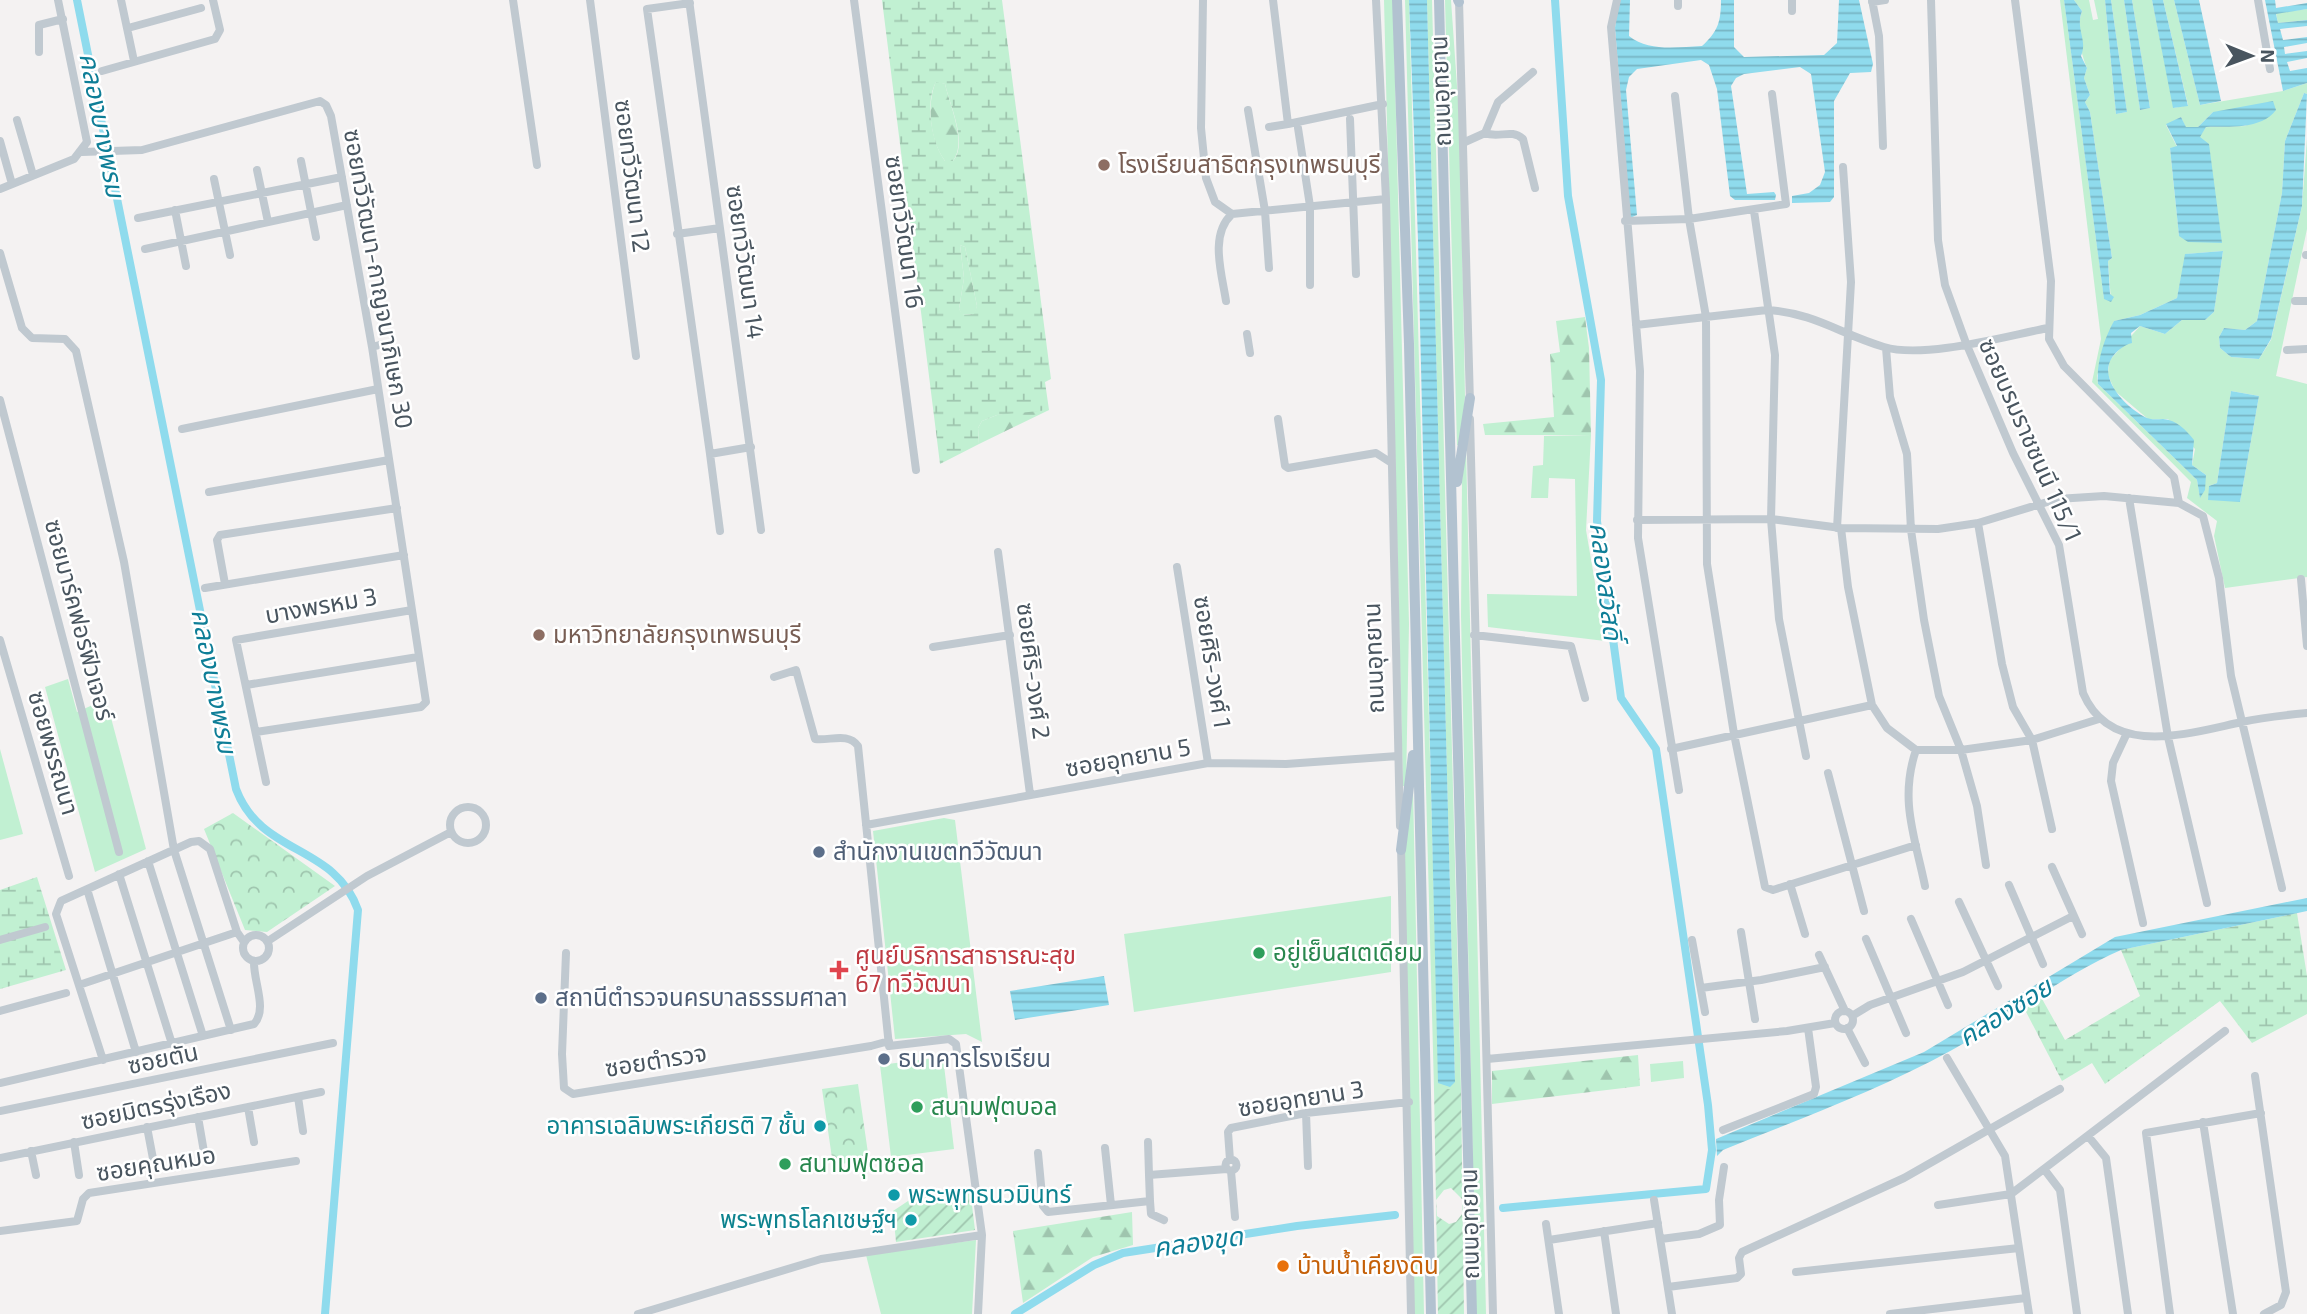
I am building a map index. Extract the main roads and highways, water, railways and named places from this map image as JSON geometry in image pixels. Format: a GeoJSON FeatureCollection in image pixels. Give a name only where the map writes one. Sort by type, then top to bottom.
{"type":"FeatureCollection","features":[{"type":"Feature","properties":{"kind":"main road","name":"ถนนอุทยาน"},"geometry":{"type":"LineString","coordinates":[[1397,0],[1431,1314]]}},
{"type":"Feature","properties":{"kind":"main road","name":"ถนนอุทยาน"},"geometry":{"type":"LineString","coordinates":[[1440,0],[1472,1314]]}},
{"type":"Feature","properties":{"kind":"main road"},"geometry":{"type":"LineString","coordinates":[[1453,511],[1470,398]]}},
{"type":"Feature","properties":{"kind":"main road"},"geometry":{"type":"LineString","coordinates":[[1401,850],[1417,737]]}},
{"type":"Feature","properties":{"kind":"water"},"geometry":{"type":"Polygon","coordinates":[[[1409,0],[1427,0],[1455,1082],[1450,1087],[1438,1083],[1418,240],[1409,0]]]}},
{"type":"Feature","properties":{"kind":"water"},"geometry":{"type":"Polygon","coordinates":[[[1618,0],[1630,0],[1629,36],[1645,44],[1673,47],[1702,46],[1718,26],[1721,0],[1734,0],[1734,47],[1744,57],[1824,55],[1837,43],[1839,0],[1859,0],[1873,64],[1871,72],[1850,73],[1834,101],[1834,197],[1830,202],[1792,203],[1792,196],[1809,193],[1820,185],[1825,172],[1811,74],[1800,67],[1744,74],[1736,78],[1731,86],[1747,194],[1774,192],[1776,195],[1775,200],[1735,200],[1730,196],[1717,89],[1709,65],[1701,60],[1637,69],[1629,77],[1626,90],[1637,215],[1630,218],[1615,28],[1618,0]]]}},
{"type":"Feature","properties":{"kind":"water"},"geometry":{"type":"Polygon","coordinates":[[[2064,0],[2074,0],[2082,11],[2081,56],[2087,68],[2084,78],[2090,95],[2085,102],[2090,112],[2112,258],[2108,261],[2110,294],[2114,297],[2111,302],[2104,299],[2064,0]]]}},
{"type":"Feature","properties":{"kind":"water"},"geometry":{"type":"Polygon","coordinates":[[[2105,0],[2111,0],[2127,112],[2116,114],[2105,0]]]}},
{"type":"Feature","properties":{"kind":"water"},"geometry":{"type":"Polygon","coordinates":[[[2124,0],[2132,0],[2150,108],[2140,110],[2124,0]]]}},
{"type":"Feature","properties":{"kind":"water"},"geometry":{"type":"Polygon","coordinates":[[[2152,0],[2163,0],[2188,106],[2173,108],[2152,0]]]}},
{"type":"Feature","properties":{"kind":"water"},"geometry":{"type":"Polygon","coordinates":[[[2174,0],[2199,0],[2221,101],[2200,105],[2174,0]]]}},
{"type":"Feature","properties":{"kind":"water"},"geometry":{"type":"Polygon","coordinates":[[[2265,0],[2275,0],[2276,8],[2307,3],[2307,9],[2276,14],[2278,23],[2307,20],[2307,26],[2280,29],[2283,40],[2307,37],[2307,43],[2284,47],[2285,54],[2307,51],[2307,58],[2287,62],[2290,71],[2307,68],[2307,83],[2283,91],[2265,0]]]}},
{"type":"Feature","properties":{"kind":"water"},"geometry":{"type":"Polygon","coordinates":[[[2304,93],[2307,94],[2302,206],[2271,339],[2259,359],[2231,357],[2220,348],[2219,337],[2224,328],[2245,330],[2257,321],[2282,193],[2285,141],[2304,93]]]}},
{"type":"Feature","properties":{"kind":"water"},"geometry":{"type":"Polygon","coordinates":[[[2273,101],[2276,110],[2262,121],[2244,126],[2206,127],[2200,137],[2209,144],[2222,243],[2188,242],[2179,236],[2170,148],[2177,146],[2166,124],[2181,117],[2186,127],[2198,127],[2213,112],[2273,101]]]}},
{"type":"Feature","properties":{"kind":"water"},"geometry":{"type":"Polygon","coordinates":[[[2223,251],[2214,312],[2205,320],[2182,320],[2165,334],[2140,326],[2131,333],[2132,343],[2113,357],[2108,372],[2119,396],[2133,409],[2149,419],[2177,423],[2194,440],[2192,465],[2206,475],[2205,490],[2200,498],[2197,480],[2098,384],[2098,368],[2104,343],[2114,321],[2140,315],[2177,298],[2185,254],[2223,251]]]}},
{"type":"Feature","properties":{"kind":"water"},"geometry":{"type":"Polygon","coordinates":[[[2231,391],[2259,396],[2240,502],[2208,500],[2209,486],[2217,483],[2231,391]]]}},
{"type":"Feature","properties":{"kind":"water","name":"คลองซอย"},"geometry":{"type":"Polygon","coordinates":[[[2307,898],[2307,911],[2121,950],[2077,972],[1973,1038],[1924,1065],[1723,1150],[1717,1156],[1716,1139],[1924,1052],[2115,937],[2307,898]]]}},
{"type":"Feature","properties":{"kind":"water"},"geometry":{"type":"Polygon","coordinates":[[[1104,976],[1109,1005],[1015,1020],[1010,991],[1104,976]]]}},
{"type":"Feature","properties":{"kind":"waterway","name":"คลองบางพรม"},"geometry":{"type":"LineString","coordinates":[[77,0],[236,789],[247,811],[262,827],[333,873],[347,889],[358,910],[325,1314]]}},
{"type":"Feature","properties":{"kind":"waterway","name":"คลองสวัสดิ์"},"geometry":{"type":"LineString","coordinates":[[1503,1208],[1706,1189],[1712,1150],[1708,1105],[1656,749],[1621,698],[1597,521],[1601,380],[1568,196],[1555,0]]}},
{"type":"Feature","properties":{"kind":"waterway","name":"คลองขุด"},"geometry":{"type":"LineString","coordinates":[[1015,1314],[1094,1265],[1123,1253],[1297,1226],[1395,1215]]}},
{"type":"Feature","properties":{"kind":"place","name":"โรงเรียนสาธิตกรุงเทพธนบุรี"},"geometry":{"type":"Point","coordinates":[1104,165]}},
{"type":"Feature","properties":{"kind":"place","name":"มหาวิทยาลัยกรุงเทพธนบุรี"},"geometry":{"type":"Point","coordinates":[539,635]}},
{"type":"Feature","properties":{"kind":"place","name":"สำนักงานเขตทวีวัฒนา"},"geometry":{"type":"Point","coordinates":[819,852]}},
{"type":"Feature","properties":{"kind":"place","name":"อยู่เย็นสเตเดียม"},"geometry":{"type":"Point","coordinates":[1259,953]}},
{"type":"Feature","properties":{"kind":"place","name":"ศูนย์บริการสาธารณะสุข 67 ทวีวัฒนา"},"geometry":{"type":"Point","coordinates":[839,970]}},
{"type":"Feature","properties":{"kind":"place","name":"สถานีตำรวจนครบาลธรรมศาลา"},"geometry":{"type":"Point","coordinates":[541,998]}},
{"type":"Feature","properties":{"kind":"place","name":"ธนาคารโรงเรียน"},"geometry":{"type":"Point","coordinates":[884,1059]}},
{"type":"Feature","properties":{"kind":"place","name":"สนามฟุตบอล"},"geometry":{"type":"Point","coordinates":[917,1107]}},
{"type":"Feature","properties":{"kind":"place","name":"อาคารเฉลิมพระเกียรติ 7 ชั้น"},"geometry":{"type":"Point","coordinates":[820,1126]}},
{"type":"Feature","properties":{"kind":"place","name":"สนามฟุตซอล"},"geometry":{"type":"Point","coordinates":[785,1164]}},
{"type":"Feature","properties":{"kind":"place","name":"พระพุทธนวมินทร์"},"geometry":{"type":"Point","coordinates":[894,1195]}},
{"type":"Feature","properties":{"kind":"place","name":"พระพุทธโลกเชษฐ์ฯ"},"geometry":{"type":"Point","coordinates":[911,1220]}},
{"type":"Feature","properties":{"kind":"place","name":"บ้านน้ำเคียงดิน"},"geometry":{"type":"Point","coordinates":[1283,1266]}}]}
